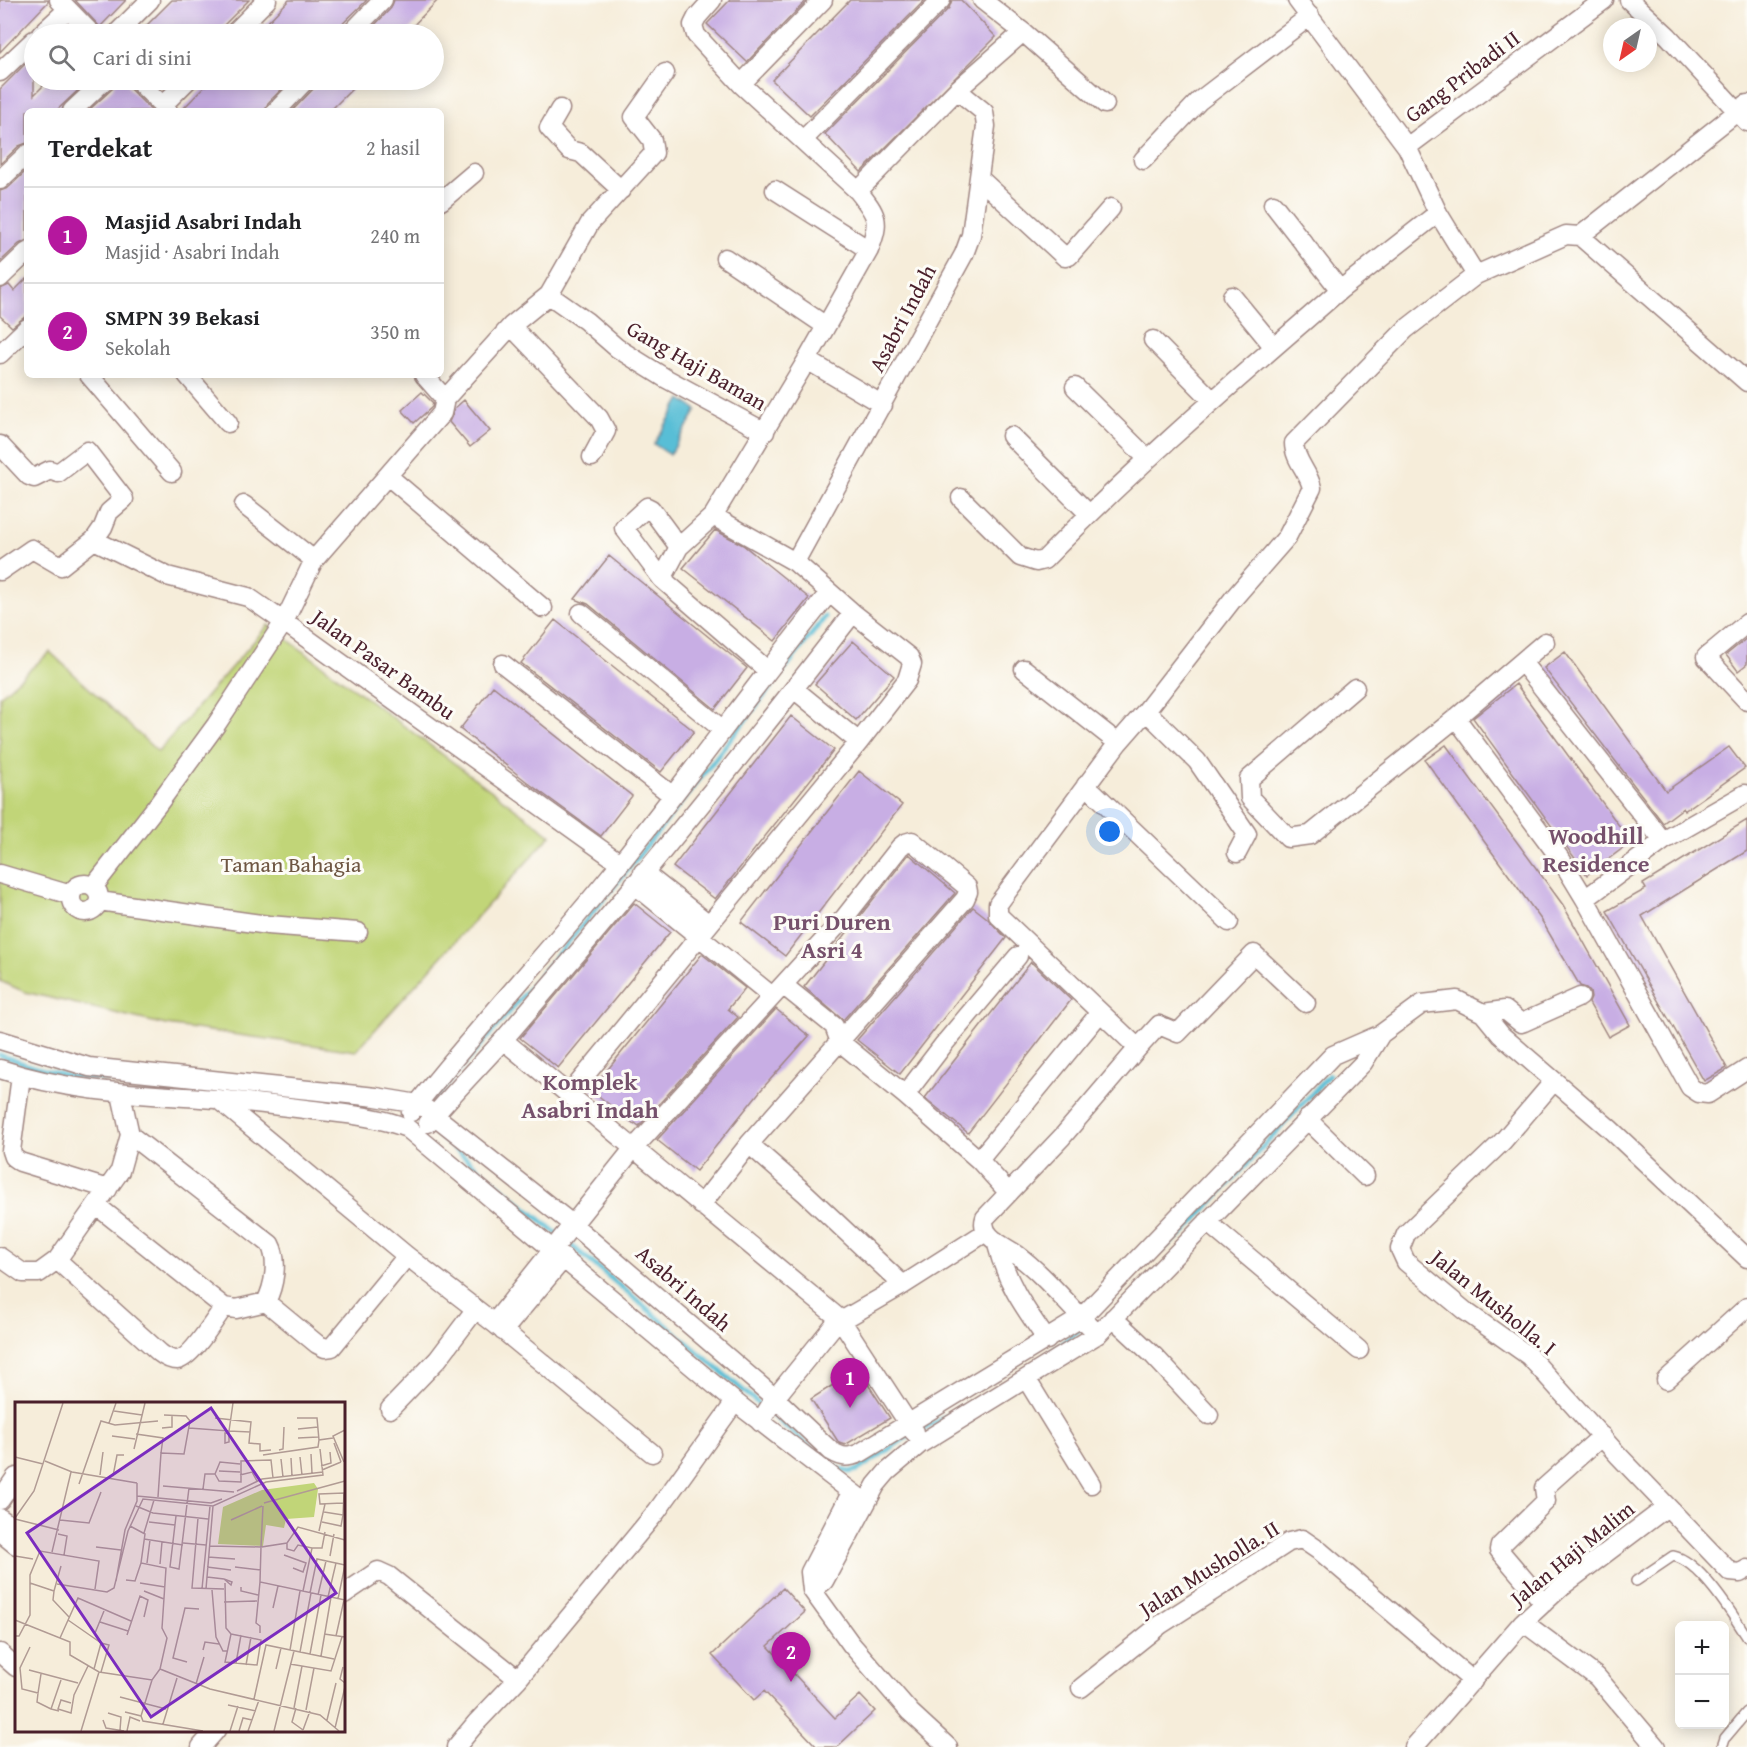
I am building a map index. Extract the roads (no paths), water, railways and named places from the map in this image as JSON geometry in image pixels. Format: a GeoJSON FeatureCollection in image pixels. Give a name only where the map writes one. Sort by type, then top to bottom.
{"type":"FeatureCollection","features":[{"type":"Feature","properties":{"kind":"street"},"geometry":{"type":"LineString","coordinates":[[126,24],[150,0]]}},
{"type":"Feature","properties":{"kind":"street"},"geometry":{"type":"LineString","coordinates":[[243,24],[267,0]]}},
{"type":"Feature","properties":{"kind":"street"},"geometry":{"type":"LineString","coordinates":[[360,24],[383,0]]}},
{"type":"Feature","properties":{"kind":"street"},"geometry":{"type":"LineString","coordinates":[[662,579],[679,547],[713,516],[765,432],[869,250],[876,231],[875,216],[858,191],[741,84],[696,35],[693,25],[712,0]]}},
{"type":"Feature","properties":{"kind":"street"},"geometry":{"type":"LineString","coordinates":[[741,84],[823,0]]}},
{"type":"Feature","properties":{"kind":"street"},"geometry":{"type":"LineString","coordinates":[[803,140],[941,0]]}},
{"type":"Feature","properties":{"kind":"street"},"geometry":{"type":"LineString","coordinates":[[982,0],[1023,32],[1105,104]]}},
{"type":"Feature","properties":{"kind":"street"},"geometry":{"type":"LineString","coordinates":[[1297,0],[1407,147],[1438,213],[1476,275]]}},
{"type":"Feature","properties":{"kind":"street","name":"Gang Pribadi II"},"geometry":{"type":"LineString","coordinates":[[1407,147],[1604,0]]}},
{"type":"Feature","properties":{"kind":"street"},"geometry":{"type":"LineString","coordinates":[[1580,236],[1744,113],[1629,0]]}},
{"type":"Feature","properties":{"kind":"street"},"geometry":{"type":"LineString","coordinates":[[49,24],[64,5],[82,24]]}},
{"type":"Feature","properties":{"kind":"street"},"geometry":{"type":"LineString","coordinates":[[1143,160],[1199,101],[1310,16]]}},
{"type":"Feature","properties":{"kind":"street"},"geometry":{"type":"LineString","coordinates":[[858,191],[957,90],[1023,32]]}},
{"type":"Feature","properties":{"kind":"street"},"geometry":{"type":"LineString","coordinates":[[0,72],[24,49]]}},
{"type":"Feature","properties":{"kind":"street"},"geometry":{"type":"LineString","coordinates":[[549,295],[590,224],[654,153],[652,140],[634,117],[665,73]]}},
{"type":"Feature","properties":{"kind":"street"},"geometry":{"type":"LineString","coordinates":[[75,108],[94,90]]}},
{"type":"Feature","properties":{"kind":"street"},"geometry":{"type":"LineString","coordinates":[[147,90],[165,108],[180,90]]}},
{"type":"Feature","properties":{"kind":"street"},"geometry":{"type":"LineString","coordinates":[[279,108],[296,90]]}},
{"type":"Feature","properties":{"kind":"street","name":"Asabri Indah"},"geometry":{"type":"LineString","coordinates":[[795,562],[883,405],[929,315],[964,254],[971,235],[986,117],[984,112],[957,90]]}},
{"type":"Feature","properties":{"kind":"street"},"geometry":{"type":"LineString","coordinates":[[560,109],[549,128],[569,150],[581,153],[621,190]]}},
{"type":"Feature","properties":{"kind":"street"},"geometry":{"type":"LineString","coordinates":[[0,180],[24,157]]}},
{"type":"Feature","properties":{"kind":"street"},"geometry":{"type":"LineString","coordinates":[[444,198],[474,172]]}},
{"type":"Feature","properties":{"kind":"street"},"geometry":{"type":"LineString","coordinates":[[979,178],[1065,257],[1069,256],[1112,208]]}},
{"type":"Feature","properties":{"kind":"street"},"geometry":{"type":"LineString","coordinates":[[775,190],[869,250]]}},
{"type":"Feature","properties":{"kind":"street"},"geometry":{"type":"LineString","coordinates":[[1273,204],[1340,290]]}},
{"type":"Feature","properties":{"kind":"street"},"geometry":{"type":"LineString","coordinates":[[961,498],[1020,557],[1036,562],[1044,560],[1089,514],[1212,400],[1340,290],[1438,213]]}},
{"type":"Feature","properties":{"kind":"street"},"geometry":{"type":"LineString","coordinates":[[1138,1048],[998,915],[998,904],[1118,742],[1146,711],[1233,599],[1287,537],[1312,488],[1294,452],[1294,443],[1406,329],[1476,275],[1566,235],[1580,236],[1747,382]]}},
{"type":"Feature","properties":{"kind":"street"},"geometry":{"type":"LineString","coordinates":[[0,278],[24,255]]}},
{"type":"Feature","properties":{"kind":"street"},"geometry":{"type":"LineString","coordinates":[[725,258],[826,326]]}},
{"type":"Feature","properties":{"kind":"street","name":"Jalan Pasar Bambu"},"geometry":{"type":"LineString","coordinates":[[549,295],[511,326],[445,399],[442,413],[314,560],[284,622],[625,879],[704,931],[777,991],[834,1026],[840,1042],[906,1095],[979,1160],[1009,1193]]}},
{"type":"Feature","properties":{"kind":"street","name":"Gang Haji Baman"},"geometry":{"type":"LineString","coordinates":[[549,295],[586,321],[617,348],[665,378],[765,432]]}},
{"type":"Feature","properties":{"kind":"street"},"geometry":{"type":"LineString","coordinates":[[1232,296],[1274,347]]}},
{"type":"Feature","properties":{"kind":"street"},"geometry":{"type":"LineString","coordinates":[[511,326],[604,426],[606,431],[592,457]]}},
{"type":"Feature","properties":{"kind":"street"},"geometry":{"type":"LineString","coordinates":[[0,354],[24,331]]}},
{"type":"Feature","properties":{"kind":"street"},"geometry":{"type":"LineString","coordinates":[[1153,340],[1212,400]]}},
{"type":"Feature","properties":{"kind":"street"},"geometry":{"type":"LineString","coordinates":[[807,360],[883,405]]}},
{"type":"Feature","properties":{"kind":"street"},"geometry":{"type":"LineString","coordinates":[[92,378],[172,472]]}},
{"type":"Feature","properties":{"kind":"street"},"geometry":{"type":"LineString","coordinates":[[190,378],[228,423]]}},
{"type":"Feature","properties":{"kind":"street"},"geometry":{"type":"LineString","coordinates":[[427,378],[445,399]]}},
{"type":"Feature","properties":{"kind":"street"},"geometry":{"type":"LineString","coordinates":[[1075,387],[1148,459]]}},
{"type":"Feature","properties":{"kind":"street"},"geometry":{"type":"LineString","coordinates":[[1011,436],[1089,514]]}},
{"type":"Feature","properties":{"kind":"street"},"geometry":{"type":"LineString","coordinates":[[0,445],[29,476],[34,478],[50,470],[58,472],[87,451],[124,499],[109,512],[94,540],[62,566],[32,549],[0,572]]}},
{"type":"Feature","properties":{"kind":"street"},"geometry":{"type":"LineString","coordinates":[[388,476],[543,608]]}},
{"type":"Feature","properties":{"kind":"street"},"geometry":{"type":"LineString","coordinates":[[244,505],[314,560]]}},
{"type":"Feature","properties":{"kind":"street"},"geometry":{"type":"LineString","coordinates":[[679,547],[651,509],[647,507],[624,528],[662,579],[767,670]]}},
{"type":"Feature","properties":{"kind":"street"},"geometry":{"type":"LineString","coordinates":[[568,1096],[859,742],[907,680],[912,664],[909,657],[829,593],[795,562],[713,516]]}},
{"type":"Feature","properties":{"kind":"street"},"geometry":{"type":"LineString","coordinates":[[0,874],[71,895],[73,906],[82,912],[93,910],[96,894],[216,725],[284,622],[248,597],[167,576],[94,540]]}},
{"type":"Feature","properties":{"kind":"street"},"geometry":{"type":"LineString","coordinates":[[400,1125],[427,1111],[503,1040],[625,879],[673,796],[767,670],[829,593]]}},
{"type":"Feature","properties":{"kind":"street"},"geometry":{"type":"LineString","coordinates":[[580,613],[723,730]]}},
{"type":"Feature","properties":{"kind":"street"},"geometry":{"type":"LineString","coordinates":[[418,1135],[427,1111],[482,1024],[625,879],[794,689],[853,613]]}},
{"type":"Feature","properties":{"kind":"street"},"geometry":{"type":"LineString","coordinates":[[1747,623],[1706,657],[1747,701]]}},
{"type":"Feature","properties":{"kind":"street"},"geometry":{"type":"LineString","coordinates":[[1355,688],[1249,779],[1250,798],[1288,838],[1310,835],[1456,718],[1545,642]]}},
{"type":"Feature","properties":{"kind":"street"},"geometry":{"type":"LineString","coordinates":[[1522,662],[1662,841]]}},
{"type":"Feature","properties":{"kind":"street"},"geometry":{"type":"LineString","coordinates":[[503,664],[673,796]]}},
{"type":"Feature","properties":{"kind":"street"},"geometry":{"type":"LineString","coordinates":[[1024,669],[1118,742]]}},
{"type":"Feature","properties":{"kind":"street"},"geometry":{"type":"LineString","coordinates":[[794,689],[859,742]]}},
{"type":"Feature","properties":{"kind":"street"},"geometry":{"type":"LineString","coordinates":[[1146,711],[1197,761],[1247,834],[1238,852]]}},
{"type":"Feature","properties":{"kind":"street"},"geometry":{"type":"LineString","coordinates":[[1456,718],[1562,861],[1586,898],[1690,1087],[1698,1093],[1708,1094],[1747,1069]]}},
{"type":"Feature","properties":{"kind":"street"},"geometry":{"type":"LineString","coordinates":[[1086,785],[1229,922]]}},
{"type":"Feature","properties":{"kind":"street"},"geometry":{"type":"LineString","coordinates":[[1586,898],[1662,841],[1745,794]]}},
{"type":"Feature","properties":{"kind":"street"},"geometry":{"type":"LineString","coordinates":[[498,1327],[633,1149],[845,917],[905,843],[912,841],[967,887],[968,892],[965,899],[749,1144],[700,1205]]}},
{"type":"Feature","properties":{"kind":"street"},"geometry":{"type":"LineString","coordinates":[[96,894],[268,925],[358,932]]}},
{"type":"Feature","properties":{"kind":"street"},"geometry":{"type":"LineString","coordinates":[[1047,1340],[1017,1297],[991,1236],[983,1223],[985,1218],[1069,1129],[1159,1025],[1178,1033],[1254,954],[1306,1003]]}},
{"type":"Feature","properties":{"kind":"street"},"geometry":{"type":"LineString","coordinates":[[906,1095],[944,1044],[1018,956]]}},
{"type":"Feature","properties":{"kind":"street"},"geometry":{"type":"LineString","coordinates":[[1483,1013],[1505,1010],[1521,1023],[1580,997]]}},
{"type":"Feature","properties":{"kind":"street"},"geometry":{"type":"LineString","coordinates":[[909,1423],[1081,1318],[1333,1055],[1381,1035],[1422,1004],[1457,1000],[1483,1013],[1501,1035],[1610,1130],[1747,1258]]}},
{"type":"Feature","properties":{"kind":"street"},"geometry":{"type":"LineString","coordinates":[[979,1160],[1094,1020]]}},
{"type":"Feature","properties":{"kind":"street"},"geometry":{"type":"LineString","coordinates":[[812,1590],[824,1581],[876,1485],[887,1472],[920,1444],[1027,1380],[1098,1334],[1363,1063],[1381,1035]]}},
{"type":"Feature","properties":{"kind":"street"},"geometry":{"type":"LineString","coordinates":[[0,1040],[89,1067],[376,1097],[427,1111]]}},
{"type":"Feature","properties":{"kind":"street"},"geometry":{"type":"LineString","coordinates":[[503,1040],[841,1320],[909,1423],[920,1444]]}},
{"type":"Feature","properties":{"kind":"street"},"geometry":{"type":"LineString","coordinates":[[0,1069],[75,1088],[121,1094],[219,1100],[374,1118],[400,1125],[418,1135],[563,1241],[735,1402],[767,1410],[850,1493],[866,1503]]}},
{"type":"Feature","properties":{"kind":"street"},"geometry":{"type":"LineString","coordinates":[[21,1076],[11,1151],[13,1157],[20,1162],[108,1189]]}},
{"type":"Feature","properties":{"kind":"street","name":"Jalan Musholla. I"},"geometry":{"type":"LineString","coordinates":[[1554,1081],[1503,1141],[1406,1234],[1400,1249],[1406,1262],[1431,1283],[1465,1311],[1529,1356],[1666,1507]]}},
{"type":"Feature","properties":{"kind":"street"},"geometry":{"type":"LineString","coordinates":[[0,1257],[23,1273],[39,1273],[57,1260],[120,1171],[130,1135],[121,1094]]}},
{"type":"Feature","properties":{"kind":"street"},"geometry":{"type":"LineString","coordinates":[[219,1100],[407,1256],[651,1452]]}},
{"type":"Feature","properties":{"kind":"street","name":"Asabri Indah"},"geometry":{"type":"LineString","coordinates":[[427,1111],[563,1241],[767,1410],[841,1457],[849,1458],[909,1423]]}},
{"type":"Feature","properties":{"kind":"street"},"geometry":{"type":"LineString","coordinates":[[1307,1119],[1365,1176]]}},
{"type":"Feature","properties":{"kind":"street"},"geometry":{"type":"LineString","coordinates":[[130,1135],[270,1244],[274,1252],[273,1288],[266,1302]]}},
{"type":"Feature","properties":{"kind":"street"},"geometry":{"type":"LineString","coordinates":[[749,1144],[903,1284]]}},
{"type":"Feature","properties":{"kind":"street"},"geometry":{"type":"LineString","coordinates":[[97,1206],[224,1307],[236,1309],[266,1302]]}},
{"type":"Feature","properties":{"kind":"street"},"geometry":{"type":"LineString","coordinates":[[1207,1222],[1359,1350]]}},
{"type":"Feature","properties":{"kind":"street"},"geometry":{"type":"LineString","coordinates":[[991,1236],[1018,1255],[1048,1282],[1098,1334]]}},
{"type":"Feature","properties":{"kind":"street"},"geometry":{"type":"LineString","coordinates":[[767,1410],[834,1325],[991,1236]]}},
{"type":"Feature","properties":{"kind":"street"},"geometry":{"type":"LineString","coordinates":[[266,1302],[317,1344],[325,1348],[332,1347],[339,1342],[407,1256]]}},
{"type":"Feature","properties":{"kind":"street"},"geometry":{"type":"LineString","coordinates":[[57,1260],[160,1353],[170,1359],[185,1358],[224,1307]]}},
{"type":"Feature","properties":{"kind":"street"},"geometry":{"type":"LineString","coordinates":[[1666,1380],[1747,1307]]}},
{"type":"Feature","properties":{"kind":"street"},"geometry":{"type":"LineString","coordinates":[[390,1409],[438,1359],[475,1310]]}},
{"type":"Feature","properties":{"kind":"street"},"geometry":{"type":"LineString","coordinates":[[1113,1318],[1154,1356],[1209,1415]]}},
{"type":"Feature","properties":{"kind":"street"},"geometry":{"type":"LineString","coordinates":[[1027,1380],[1091,1485]]}},
{"type":"Feature","properties":{"kind":"street"},"geometry":{"type":"LineString","coordinates":[[456,1747],[518,1679],[657,1511],[735,1402]]}},
{"type":"Feature","properties":{"kind":"street"},"geometry":{"type":"LineString","coordinates":[[1544,1603],[1499,1550],[1500,1546],[1546,1501],[1544,1488],[1602,1436]]}},
{"type":"Feature","properties":{"kind":"street"},"geometry":{"type":"LineString","coordinates":[[0,1500],[15,1478]]}},
{"type":"Feature","properties":{"kind":"street"},"geometry":{"type":"LineString","coordinates":[[850,1493],[810,1572],[812,1590],[851,1644],[910,1712],[928,1741],[948,1747]]}},
{"type":"Feature","properties":{"kind":"street","name":"Jalan Haji Malim"},"geometry":{"type":"LineString","coordinates":[[1414,1747],[1523,1622],[1562,1586],[1666,1507],[1730,1572],[1740,1573],[1747,1569]]}},
{"type":"Feature","properties":{"kind":"street"},"geometry":{"type":"LineString","coordinates":[[0,1518],[11,1526],[15,1524]]}},
{"type":"Feature","properties":{"kind":"street"},"geometry":{"type":"LineString","coordinates":[[0,1532],[15,1544]]}},
{"type":"Feature","properties":{"kind":"street","name":"Jalan Musholla. II"},"geometry":{"type":"LineString","coordinates":[[1081,1688],[1160,1625],[1280,1547],[1302,1539],[1321,1552],[1473,1681]]}},
{"type":"Feature","properties":{"kind":"street"},"geometry":{"type":"LineString","coordinates":[[345,1592],[378,1572],[389,1576],[518,1679]]}},
{"type":"Feature","properties":{"kind":"street"},"geometry":{"type":"LineString","coordinates":[[1523,1622],[1597,1677],[1656,1747]]}},
{"type":"Feature","properties":{"kind":"street"},"geometry":{"type":"LineString","coordinates":[[0,1653],[15,1666]]}},
{"type":"Feature","properties":{"kind":"street"},"geometry":{"type":"LineString","coordinates":[[201,1747],[215,1732]]}},
{"type":"Feature","properties":{"kind":"lane"},"geometry":{"type":"LineString","coordinates":[[1636,1581],[1673,1556],[1682,1557],[1719,1593],[1747,1637]]}},
{"type":"Feature","properties":{"kind":"lane"},"geometry":{"type":"LineString","coordinates":[[1722,1747],[1725,1738],[1747,1712]]}},
{"type":"Feature","properties":{"kind":"water"},"geometry":{"type":"Polygon","coordinates":[[[681,399],[697,410],[670,455],[654,444],[681,399]]]}},
{"type":"Feature","properties":{"kind":"waterway"},"geometry":{"type":"LineString","coordinates":[[429,1107],[627,870],[825,617]]}},
{"type":"Feature","properties":{"kind":"waterway"},"geometry":{"type":"LineString","coordinates":[[0,1055],[68,1076],[187,1086]]}},
{"type":"Feature","properties":{"kind":"waterway"},"geometry":{"type":"LineString","coordinates":[[1148,1260],[1183,1233],[1329,1075]]}},
{"type":"Feature","properties":{"kind":"waterway"},"geometry":{"type":"LineString","coordinates":[[282,1096],[353,1106]]}},
{"type":"Feature","properties":{"kind":"waterway"},"geometry":{"type":"LineString","coordinates":[[438,1135],[839,1469],[849,1472],[858,1470],[910,1435]]}},
{"type":"Feature","properties":{"kind":"waterway"},"geometry":{"type":"LineString","coordinates":[[1051,1353],[1080,1329]]}},
{"type":"Feature","properties":{"kind":"waterway"},"geometry":{"type":"LineString","coordinates":[[919,1431],[964,1407]]}},
{"type":"Feature","properties":{"kind":"place","name":"Masjid Asabri Indah"},"geometry":{"type":"Point","coordinates":[850,1408]}},
{"type":"Feature","properties":{"kind":"place","name":"SMPN 39 Bekasi"},"geometry":{"type":"Point","coordinates":[791,1682]}},
{"type":"Feature","properties":{"kind":"district","name":"Woodhill Residence"},"geometry":{"type":"Point","coordinates":[1596,849]}},
{"type":"Feature","properties":{"kind":"district","name":"Puri Duren Asri 4"},"geometry":{"type":"Point","coordinates":[832,935]}},
{"type":"Feature","properties":{"kind":"district","name":"Komplek Asabri Indah"},"geometry":{"type":"Point","coordinates":[590,1095]}},
{"type":"Feature","properties":{"kind":"park label","name":"Taman Bahagia"},"geometry":{"type":"Point","coordinates":[291,864]}}]}
